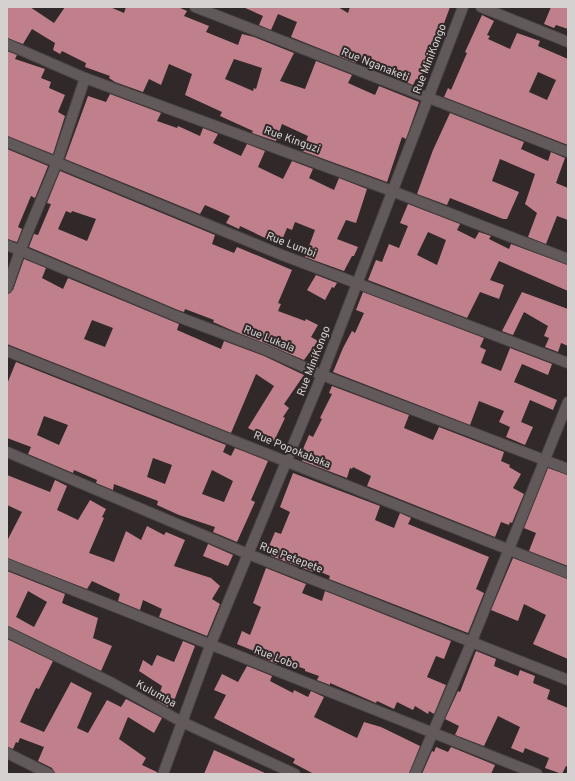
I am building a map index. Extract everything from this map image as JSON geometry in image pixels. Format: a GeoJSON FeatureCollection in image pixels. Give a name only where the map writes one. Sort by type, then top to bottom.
{"type":"FeatureCollection","features":[{"type":"Feature","properties":{"kind":"street","name":"Rue Nganaketi"},"geometry":{"type":"LineString","coordinates":[[195,7],[428,99],[568,152]]}},
{"type":"Feature","properties":{"kind":"street","name":"Rue MiniKongo"},"geometry":{"type":"LineString","coordinates":[[163,774],[210,646],[322,375],[463,7]]}},
{"type":"Feature","properties":{"kind":"street"},"geometry":{"type":"LineString","coordinates":[[481,7],[568,42]]}},
{"type":"Feature","properties":{"kind":"street","name":"Rue Kinguzi"},"geometry":{"type":"LineString","coordinates":[[7,44],[85,78],[392,191],[568,259]]}},
{"type":"Feature","properties":{"kind":"street"},"geometry":{"type":"LineString","coordinates":[[7,288],[20,251],[57,162],[85,78]]}},
{"type":"Feature","properties":{"kind":"street","name":"Rue Lumbi"},"geometry":{"type":"LineString","coordinates":[[7,142],[282,255],[568,364]]}},
{"type":"Feature","properties":{"kind":"street","name":"Rue Lukala"},"geometry":{"type":"LineString","coordinates":[[7,245],[176,316],[266,350],[322,375],[568,468]]}},
{"type":"Feature","properties":{"kind":"street","name":"Rue Popokabaka"},"geometry":{"type":"LineString","coordinates":[[7,351],[568,573]]}},
{"type":"Feature","properties":{"kind":"street"},"geometry":{"type":"LineString","coordinates":[[415,774],[472,641],[568,402]]}},
{"type":"Feature","properties":{"kind":"street","name":"Rue Petepete"},"geometry":{"type":"LineString","coordinates":[[7,452],[248,554],[568,680]]}},
{"type":"Feature","properties":{"kind":"street","name":"Rue Lobo"},"geometry":{"type":"LineString","coordinates":[[7,564],[210,646],[433,732],[537,774]]}},
{"type":"Feature","properties":{"kind":"street","name":"Kulumba"},"geometry":{"type":"LineString","coordinates":[[7,632],[112,683],[182,722],[295,774]]}},
{"type":"Feature","properties":{"kind":"street"},"geometry":{"type":"LineString","coordinates":[[7,753],[49,774]]}},
{"type":"Feature","properties":{"kind":"building"},"geometry":{"type":"Polygon","coordinates":[[[7,7],[30,7],[54,23],[65,7],[110,7],[124,13],[126,7],[178,7],[187,11],[184,16],[209,26],[206,32],[238,45],[242,34],[254,37],[294,53],[280,81],[305,89],[316,61],[352,75],[348,83],[375,95],[379,86],[419,102],[406,139],[402,137],[387,182],[302,151],[308,136],[282,124],[276,141],[252,133],[253,131],[220,116],[222,112],[185,95],[192,74],[169,64],[161,85],[149,79],[143,92],[115,82],[109,78],[110,76],[85,67],[86,63],[62,51],[60,54],[53,50],[55,43],[32,29],[23,44],[7,38],[7,7]],[[234,59],[225,79],[253,91],[254,88],[256,89],[262,68],[234,59]]]}},
{"type":"Feature","properties":{"kind":"building"},"geometry":{"type":"Polygon","coordinates":[[[243,7],[338,7],[348,13],[350,7],[450,7],[435,48],[432,47],[420,80],[416,79],[413,85],[384,73],[358,59],[356,63],[291,37],[297,22],[278,14],[271,30],[259,25],[263,16],[243,7]]]}},
{"type":"Feature","properties":{"kind":"building"},"geometry":{"type":"Polygon","coordinates":[[[551,7],[568,7],[568,29],[556,25],[554,28],[544,24],[551,7]]]}},
{"type":"Feature","properties":{"kind":"building"},"geometry":{"type":"Polygon","coordinates":[[[482,15],[494,21],[487,35],[490,36],[488,39],[510,49],[517,33],[540,41],[538,46],[568,59],[568,145],[444,97],[448,88],[451,90],[467,53],[465,52],[482,15]],[[538,72],[529,92],[547,100],[556,80],[538,72]]]}},
{"type":"Feature","properties":{"kind":"building"},"geometry":{"type":"Polygon","coordinates":[[[7,51],[17,55],[15,59],[45,69],[41,78],[51,82],[49,88],[65,95],[58,112],[65,116],[53,154],[7,136],[7,51]]]}},
{"type":"Feature","properties":{"kind":"building"},"geometry":{"type":"Polygon","coordinates":[[[110,94],[161,113],[157,121],[177,128],[178,126],[200,136],[203,128],[218,134],[213,143],[241,156],[247,144],[265,151],[258,167],[283,179],[292,161],[313,169],[309,178],[334,190],[339,178],[367,189],[356,223],[346,220],[337,239],[358,247],[344,271],[305,257],[315,230],[295,222],[292,230],[287,228],[280,245],[240,226],[239,229],[226,223],[230,216],[205,205],[200,214],[65,159],[88,96],[106,102],[110,94]]]}},
{"type":"Feature","properties":{"kind":"building"},"geometry":{"type":"Polygon","coordinates":[[[450,113],[524,142],[521,149],[548,161],[551,152],[565,158],[556,183],[568,188],[568,220],[557,216],[546,244],[528,237],[537,213],[525,204],[535,174],[500,159],[492,181],[519,192],[507,219],[503,219],[450,198],[447,205],[417,194],[433,150],[450,113]]]}},
{"type":"Feature","properties":{"kind":"building"},"geometry":{"type":"Polygon","coordinates":[[[7,149],[48,166],[35,198],[31,196],[18,227],[22,229],[17,242],[7,239],[7,149]]]}},
{"type":"Feature","properties":{"kind":"building"},"geometry":{"type":"Polygon","coordinates":[[[60,171],[215,235],[212,244],[234,253],[237,247],[292,270],[278,303],[281,304],[278,311],[305,321],[306,319],[318,325],[311,337],[318,341],[304,360],[213,322],[214,320],[185,309],[184,312],[178,310],[29,247],[34,234],[38,235],[51,204],[47,203],[60,171]],[[66,211],[58,229],[87,241],[96,219],[72,211],[71,213],[66,211]]]}},
{"type":"Feature","properties":{"kind":"building"},"geometry":{"type":"Polygon","coordinates":[[[408,204],[460,224],[457,230],[475,239],[479,232],[491,236],[489,239],[509,249],[511,244],[568,265],[568,291],[499,261],[490,280],[504,285],[499,299],[480,292],[467,318],[368,280],[376,260],[382,262],[389,244],[399,248],[408,226],[400,223],[408,204]],[[428,232],[417,255],[437,265],[446,240],[428,232]]]}},
{"type":"Feature","properties":{"kind":"building"},"geometry":{"type":"Polygon","coordinates":[[[24,259],[46,268],[42,278],[63,289],[68,278],[179,324],[177,330],[221,349],[224,341],[264,356],[304,375],[284,404],[289,408],[283,417],[285,418],[274,441],[248,428],[274,386],[256,374],[231,433],[7,344],[7,294],[13,290],[24,259]],[[92,320],[84,339],[105,347],[113,328],[92,320]]]}},
{"type":"Feature","properties":{"kind":"building"},"geometry":{"type":"Polygon","coordinates":[[[316,275],[337,283],[334,288],[332,287],[325,300],[307,290],[316,275]]]}},
{"type":"Feature","properties":{"kind":"building"},"geometry":{"type":"Polygon","coordinates":[[[363,292],[484,338],[480,347],[486,350],[481,363],[501,371],[510,348],[552,364],[548,375],[522,364],[514,382],[557,400],[553,410],[530,400],[521,422],[533,427],[525,445],[506,437],[510,427],[499,422],[504,411],[479,401],[470,425],[333,372],[343,348],[352,331],[355,333],[364,313],[356,310],[363,292]]]}},
{"type":"Feature","properties":{"kind":"building"},"geometry":{"type":"Polygon","coordinates":[[[522,292],[568,309],[568,346],[561,343],[558,352],[545,347],[549,338],[544,336],[548,326],[524,312],[513,335],[502,331],[522,292]]]}},
{"type":"Feature","properties":{"kind":"building"},"geometry":{"type":"Polygon","coordinates":[[[16,362],[226,445],[223,452],[231,456],[235,448],[268,461],[251,500],[255,502],[237,542],[213,532],[215,527],[179,515],[157,505],[158,501],[114,484],[113,490],[96,483],[97,480],[74,470],[73,473],[28,454],[31,447],[7,438],[7,384],[16,362]],[[44,416],[37,435],[59,445],[68,425],[44,416]],[[153,458],[147,477],[165,484],[172,465],[153,458]],[[212,470],[202,494],[224,502],[233,481],[212,470]]]}},
{"type":"Feature","properties":{"kind":"building"},"geometry":{"type":"Polygon","coordinates":[[[332,386],[409,415],[404,428],[433,440],[439,427],[504,452],[501,461],[510,465],[509,467],[521,474],[513,488],[524,494],[512,523],[510,522],[509,525],[501,522],[495,537],[367,486],[371,476],[353,467],[352,469],[350,468],[347,478],[302,461],[306,450],[303,449],[309,435],[313,437],[322,419],[320,418],[332,394],[329,393],[332,386]]]}},
{"type":"Feature","properties":{"kind":"building"},"geometry":{"type":"Polygon","coordinates":[[[548,468],[568,475],[568,566],[529,551],[536,533],[524,528],[548,468]]]}},
{"type":"Feature","properties":{"kind":"building"},"geometry":{"type":"Polygon","coordinates":[[[293,473],[380,506],[375,520],[394,528],[400,513],[411,518],[408,524],[489,557],[476,589],[484,593],[468,633],[329,579],[330,576],[316,570],[313,572],[271,556],[272,553],[267,551],[275,532],[281,534],[290,512],[280,507],[293,473]]]}},
{"type":"Feature","properties":{"kind":"building"},"geometry":{"type":"Polygon","coordinates":[[[7,475],[50,492],[55,480],[67,486],[57,510],[78,520],[90,500],[106,509],[102,517],[104,518],[89,553],[114,562],[126,531],[141,540],[147,526],[164,535],[166,532],[185,540],[174,566],[211,578],[220,586],[212,599],[220,604],[207,636],[159,617],[162,609],[143,600],[140,610],[118,601],[120,594],[92,581],[87,589],[7,558],[7,541],[22,512],[7,505],[7,475]]]}},
{"type":"Feature","properties":{"kind":"building"},"geometry":{"type":"Polygon","coordinates":[[[208,544],[233,555],[228,566],[203,556],[208,544]]]}},
{"type":"Feature","properties":{"kind":"building"},"geometry":{"type":"Polygon","coordinates":[[[513,558],[568,579],[568,659],[533,644],[546,615],[524,604],[518,621],[491,610],[513,558]]]}},
{"type":"Feature","properties":{"kind":"building"},"geometry":{"type":"Polygon","coordinates":[[[266,568],[306,584],[302,593],[322,601],[325,591],[451,641],[444,659],[436,656],[427,677],[446,685],[434,714],[429,711],[428,714],[415,706],[413,710],[397,702],[394,709],[377,701],[376,703],[330,683],[330,685],[317,680],[319,676],[305,671],[305,669],[279,660],[277,664],[253,654],[254,651],[237,644],[242,631],[250,635],[261,607],[253,603],[266,568]]]}},
{"type":"Feature","properties":{"kind":"building"},"geometry":{"type":"Polygon","coordinates":[[[7,571],[65,594],[62,603],[98,618],[93,638],[112,646],[101,671],[7,626],[7,571]],[[28,591],[16,617],[34,627],[47,602],[28,591]]]}},
{"type":"Feature","properties":{"kind":"building"},"geometry":{"type":"Polygon","coordinates":[[[7,639],[53,661],[39,689],[36,688],[20,722],[44,732],[71,682],[92,693],[77,728],[88,733],[107,700],[121,707],[126,699],[162,718],[154,733],[128,717],[119,739],[146,758],[142,765],[157,772],[157,774],[55,774],[52,768],[38,761],[44,747],[20,738],[18,743],[16,742],[13,749],[7,747],[7,639]]]}},
{"type":"Feature","properties":{"kind":"building"},"geometry":{"type":"Polygon","coordinates":[[[183,641],[195,646],[172,706],[169,705],[168,707],[157,701],[162,686],[139,671],[143,660],[152,666],[157,655],[174,662],[183,641]]]}},
{"type":"Feature","properties":{"kind":"building"},"geometry":{"type":"Polygon","coordinates":[[[476,651],[496,659],[494,666],[518,676],[520,670],[535,676],[533,683],[550,690],[547,699],[568,708],[568,767],[566,766],[562,774],[545,768],[549,758],[525,748],[523,753],[511,748],[520,727],[498,716],[484,746],[455,735],[459,726],[445,719],[458,691],[460,692],[476,651]]]}},
{"type":"Feature","properties":{"kind":"building"},"geometry":{"type":"Polygon","coordinates":[[[247,666],[272,676],[270,681],[293,693],[294,690],[308,697],[311,691],[324,697],[314,717],[357,738],[364,722],[381,727],[420,746],[409,774],[314,774],[293,763],[295,759],[214,718],[226,695],[214,690],[222,674],[238,682],[247,666]]]}},
{"type":"Feature","properties":{"kind":"building"},"geometry":{"type":"Polygon","coordinates":[[[436,747],[448,752],[451,747],[495,765],[491,774],[422,774],[432,751],[434,752],[436,747]]]}},
{"type":"Feature","properties":{"kind":"building"},"geometry":{"type":"Polygon","coordinates":[[[214,750],[267,774],[204,774],[214,750]]]}}]}
